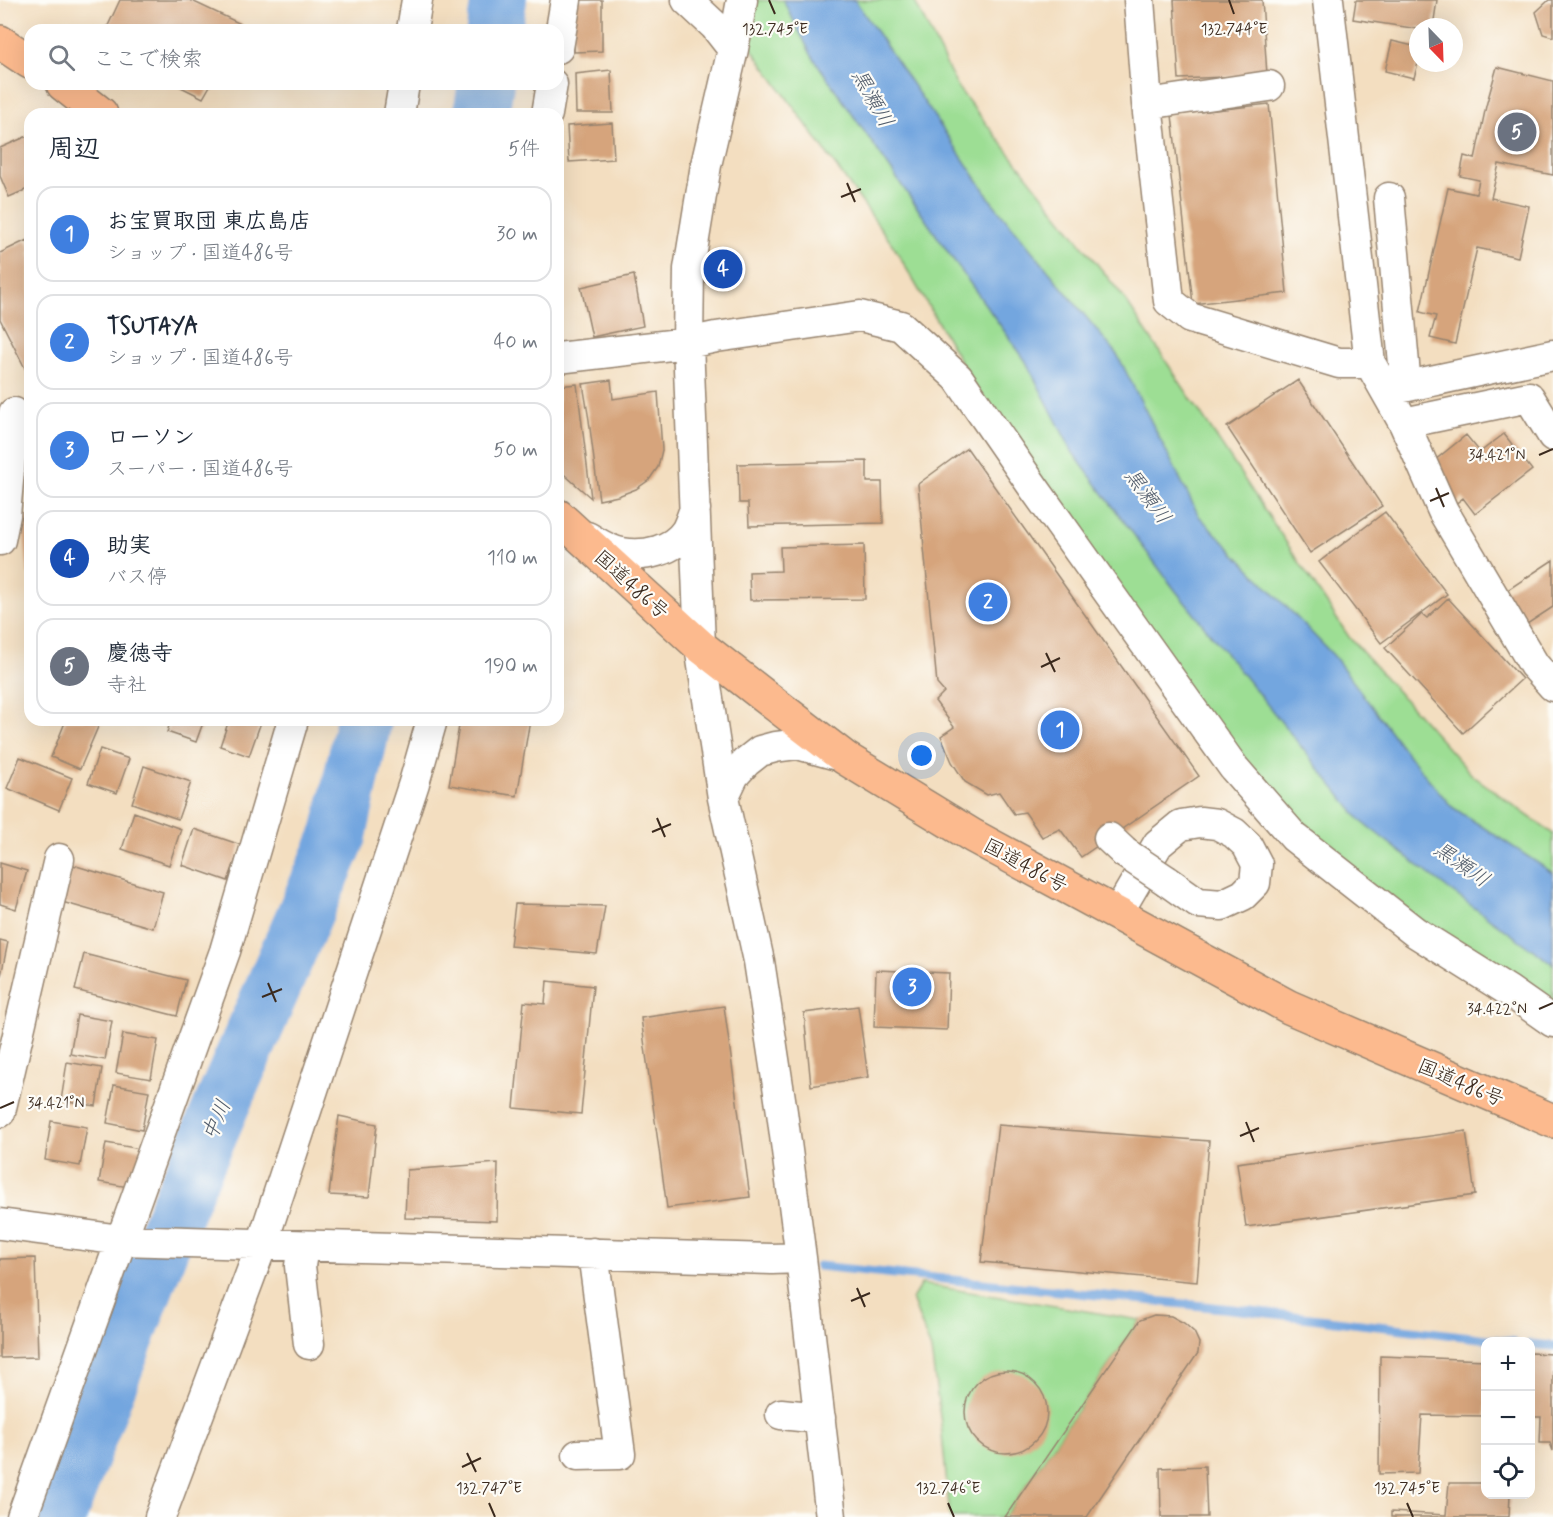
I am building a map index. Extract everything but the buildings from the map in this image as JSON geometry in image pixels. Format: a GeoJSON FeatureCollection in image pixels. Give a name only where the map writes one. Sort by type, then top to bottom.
{"type":"FeatureCollection","features":[{"type":"Feature","properties":{"kind":"highway"},"geometry":{"type":"LineString","coordinates":[[0,42],[24,58]]}},
{"type":"Feature","properties":{"kind":"highway"},"geometry":{"type":"LineString","coordinates":[[70,90],[93,108]]}},
{"type":"Feature","properties":{"kind":"highway","name":"国道486号"},"geometry":{"type":"LineString","coordinates":[[565,522],[700,646],[845,758],[973,836],[1289,1007],[1553,1121]]}},
{"type":"Feature","properties":{"kind":"street"},"geometry":{"type":"LineString","coordinates":[[413,24],[417,0]]}},
{"type":"Feature","properties":{"kind":"street"},"geometry":{"type":"LineString","coordinates":[[562,24],[566,0]]}},
{"type":"Feature","properties":{"kind":"street"},"geometry":{"type":"LineString","coordinates":[[687,0],[715,26],[735,39]]}},
{"type":"Feature","properties":{"kind":"street"},"geometry":{"type":"LineString","coordinates":[[742,0],[706,165],[689,269],[688,344],[700,646],[723,798],[759,961],[782,1112],[831,1517]]}},
{"type":"Feature","properties":{"kind":"street"},"geometry":{"type":"LineString","coordinates":[[1139,0],[1147,104],[1169,301],[1190,318],[1340,363],[1370,363]]}},
{"type":"Feature","properties":{"kind":"street"},"geometry":{"type":"LineString","coordinates":[[1328,0],[1370,363],[1396,388]]}},
{"type":"Feature","properties":{"kind":"street"},"geometry":{"type":"LineString","coordinates":[[1147,104],[1269,86]]}},
{"type":"Feature","properties":{"kind":"street"},"geometry":{"type":"LineString","coordinates":[[400,108],[403,90]]}},
{"type":"Feature","properties":{"kind":"street"},"geometry":{"type":"LineString","coordinates":[[548,108],[551,90]]}},
{"type":"Feature","properties":{"kind":"street"},"geometry":{"type":"LineString","coordinates":[[1389,198],[1396,388],[1404,423],[1443,511],[1546,666]]}},
{"type":"Feature","properties":{"kind":"street"},"geometry":{"type":"LineString","coordinates":[[564,357],[688,344],[716,337],[860,316],[901,326],[958,378],[1234,768],[1294,837],[1415,932],[1509,991],[1553,1022]]}},
{"type":"Feature","properties":{"kind":"street"},"geometry":{"type":"LineString","coordinates":[[1396,388],[1553,355]]}},
{"type":"Feature","properties":{"kind":"street"},"geometry":{"type":"LineString","coordinates":[[1404,423],[1529,397],[1553,436]]}},
{"type":"Feature","properties":{"kind":"street"},"geometry":{"type":"LineString","coordinates":[[0,540],[6,515],[15,412]]}},
{"type":"Feature","properties":{"kind":"street"},"geometry":{"type":"LineString","coordinates":[[565,522],[607,548],[621,553],[650,553],[676,541],[685,531],[695,508]]}},
{"type":"Feature","properties":{"kind":"street"},"geometry":{"type":"LineString","coordinates":[[22,1517],[225,951],[290,726]]}},
{"type":"Feature","properties":{"kind":"street"},"geometry":{"type":"LineString","coordinates":[[160,1517],[262,1244],[414,783],[430,726]]}},
{"type":"Feature","properties":{"kind":"street"},"geometry":{"type":"LineString","coordinates":[[723,798],[734,775],[746,762],[760,752],[775,747],[798,744],[845,758]]}},
{"type":"Feature","properties":{"kind":"street"},"geometry":{"type":"LineString","coordinates":[[1117,846],[1167,881],[1198,903],[1222,905],[1243,896],[1255,883],[1257,864],[1247,845],[1234,833],[1218,824],[1200,822],[1181,825],[1158,844],[1141,876],[1117,914]]}},
{"type":"Feature","properties":{"kind":"street"},"geometry":{"type":"LineString","coordinates":[[0,1112],[59,859]]}},
{"type":"Feature","properties":{"kind":"street"},"geometry":{"type":"LineString","coordinates":[[0,1224],[121,1240],[801,1258]]}},
{"type":"Feature","properties":{"kind":"street"},"geometry":{"type":"LineString","coordinates":[[303,1246],[300,1266],[309,1344]]}},
{"type":"Feature","properties":{"kind":"street"},"geometry":{"type":"LineString","coordinates":[[578,1455],[620,1454],[593,1253]]}},
{"type":"Feature","properties":{"kind":"street"},"geometry":{"type":"LineString","coordinates":[[781,1414],[820,1418]]}},
{"type":"Feature","properties":{"kind":"green space"},"geometry":{"type":"Polygon","coordinates":[[[737,0],[914,0],[958,88],[1124,298],[1349,637],[1472,775],[1553,834],[1553,1012],[1294,837],[1034,488],[894,247],[749,45],[751,47],[737,0]]]}},
{"type":"Feature","properties":{"kind":"green space"},"geometry":{"type":"Polygon","coordinates":[[[921,1284],[1140,1320],[1005,1517],[950,1517],[931,1350],[912,1299],[921,1284]]]}},
{"type":"Feature","properties":{"kind":"water","name":"黒瀬川"},"geometry":{"type":"Polygon","coordinates":[[[783,0],[855,0],[993,203],[1118,356],[1199,516],[1334,656],[1405,751],[1452,807],[1553,873],[1553,964],[1448,889],[1361,821],[1175,590],[1073,453],[1025,360],[812,56],[783,0]]]}},
{"type":"Feature","properties":{"kind":"waterway","name":"中川"},"geometry":{"type":"LineString","coordinates":[[495,24],[499,0]]}},
{"type":"Feature","properties":{"kind":"waterway","name":"中川"},"geometry":{"type":"LineString","coordinates":[[482,108],[485,90]]}},
{"type":"Feature","properties":{"kind":"waterway","name":"中川"},"geometry":{"type":"LineString","coordinates":[[58,1517],[166,1234],[339,835],[363,726]]}},
{"type":"Feature","properties":{"kind":"waterway"},"geometry":{"type":"LineString","coordinates":[[819,1266],[1251,1311],[1481,1338]]}},
{"type":"Feature","properties":{"kind":"waterway"},"geometry":{"type":"LineString","coordinates":[[1535,1344],[1553,1346]]}},
{"type":"Feature","properties":{"kind":"place","name":"慶徳寺"},"geometry":{"type":"Point","coordinates":[1517,132]}},
{"type":"Feature","properties":{"kind":"place","name":"助実"},"geometry":{"type":"Point","coordinates":[723,269]}},
{"type":"Feature","properties":{"kind":"place","name":"TSUTAYA"},"geometry":{"type":"Point","coordinates":[988,602]}},
{"type":"Feature","properties":{"kind":"place","name":"お宝買取団 東広島店"},"geometry":{"type":"Point","coordinates":[1060,730]}},
{"type":"Feature","properties":{"kind":"place","name":"ローソン"},"geometry":{"type":"Point","coordinates":[912,987]}}]}
